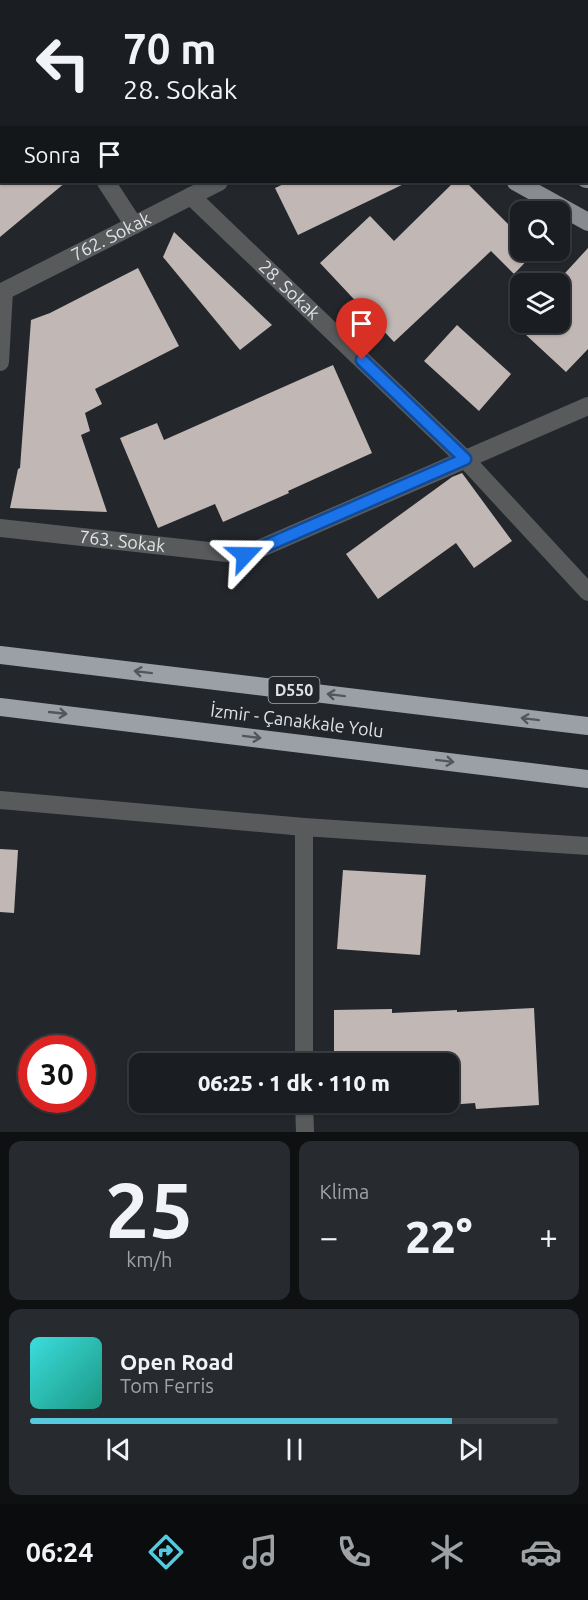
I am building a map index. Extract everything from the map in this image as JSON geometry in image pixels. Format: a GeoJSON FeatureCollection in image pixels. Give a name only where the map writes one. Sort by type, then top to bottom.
{"type":"FeatureCollection","features":[{"type":"Feature","properties":{"kind":"highway","name":"İzmir - Çanakkale Yolu"},"geometry":{"type":"LineString","coordinates":[[0,654],[588,726]]}},
{"type":"Feature","properties":{"kind":"highway","name":"İzmir - Çanakkale Yolu"},"geometry":{"type":"LineString","coordinates":[[0,707],[588,779]]}},
{"type":"Feature","properties":{"kind":"main road"},"geometry":{"type":"LineString","coordinates":[[518,183],[588,222]]}},
{"type":"Feature","properties":{"kind":"street"},"geometry":{"type":"LineString","coordinates":[[107,183],[134,225]]}},
{"type":"Feature","properties":{"kind":"street","name":"762. Sokak"},"geometry":{"type":"LineString","coordinates":[[2,288],[217,183]]}},
{"type":"Feature","properties":{"kind":"street","name":"28. Sokak"},"geometry":{"type":"LineString","coordinates":[[191,196],[465,459],[588,592]]}},
{"type":"Feature","properties":{"kind":"street"},"geometry":{"type":"LineString","coordinates":[[0,362],[2,288]]}},
{"type":"Feature","properties":{"kind":"street"},"geometry":{"type":"LineString","coordinates":[[465,459],[588,406]]}},
{"type":"Feature","properties":{"kind":"street","name":"763. Sokak"},"geometry":{"type":"LineString","coordinates":[[0,528],[245,555],[465,459]]}},
{"type":"Feature","properties":{"kind":"street"},"geometry":{"type":"LineString","coordinates":[[0,800],[304,827],[588,846]]}},
{"type":"Feature","properties":{"kind":"street"},"geometry":{"type":"LineString","coordinates":[[304,827],[304,1053]]}},
{"type":"Feature","properties":{"kind":"street"},"geometry":{"type":"LineString","coordinates":[[304,1113],[304,1132]]}},
{"type":"Feature","properties":{"kind":"building"},"geometry":{"type":"Polygon","coordinates":[[[0,183],[65,183],[0,237],[0,183]]]}},
{"type":"Feature","properties":{"kind":"building"},"geometry":{"type":"Polygon","coordinates":[[[286,183],[406,183],[298,235],[275,188],[286,183]]]}},
{"type":"Feature","properties":{"kind":"building"},"geometry":{"type":"Polygon","coordinates":[[[453,183],[467,183],[510,226],[510,261],[526,261],[513,273],[491,251],[394,342],[320,263],[370,216],[394,241],[453,183]]]}},
{"type":"Feature","properties":{"kind":"building"},"geometry":{"type":"Polygon","coordinates":[[[174,232],[272,325],[240,350],[163,257],[174,232]]]}},
{"type":"Feature","properties":{"kind":"building"},"geometry":{"type":"Polygon","coordinates":[[[588,248],[588,349],[566,372],[524,333],[570,333],[570,273],[565,273],[588,248]]]}},
{"type":"Feature","properties":{"kind":"building"},"geometry":{"type":"Polygon","coordinates":[[[138,268],[179,346],[95,389],[102,404],[85,413],[90,431],[81,435],[107,512],[10,508],[20,468],[31,320],[50,313],[138,268]]]}},
{"type":"Feature","properties":{"kind":"building"},"geometry":{"type":"Polygon","coordinates":[[[457,325],[511,374],[479,411],[424,361],[457,325]]]}},
{"type":"Feature","properties":{"kind":"building"},"geometry":{"type":"Polygon","coordinates":[[[333,365],[372,453],[223,522],[215,504],[158,528],[120,438],[157,423],[164,440],[333,365]]]}},
{"type":"Feature","properties":{"kind":"building"},"geometry":{"type":"Polygon","coordinates":[[[462,473],[512,541],[474,568],[456,543],[378,599],[346,554],[452,477],[462,473]]]}},
{"type":"Feature","properties":{"kind":"building"},"geometry":{"type":"Polygon","coordinates":[[[0,849],[18,850],[14,913],[0,912],[0,849]]]}},
{"type":"Feature","properties":{"kind":"building"},"geometry":{"type":"Polygon","coordinates":[[[343,870],[426,875],[420,955],[337,949],[343,870]]]}},
{"type":"Feature","properties":{"kind":"building"},"geometry":{"type":"Polygon","coordinates":[[[534,1008],[539,1105],[476,1109],[475,1103],[459,1104],[459,1053],[334,1053],[334,1010],[392,1009],[392,1013],[457,1010],[457,1012],[534,1008]]]}},
{"type":"Feature","properties":{"kind":"route"},"geometry":{"type":"LineString","coordinates":[[245,555],[465,459],[362,360]]}}]}
